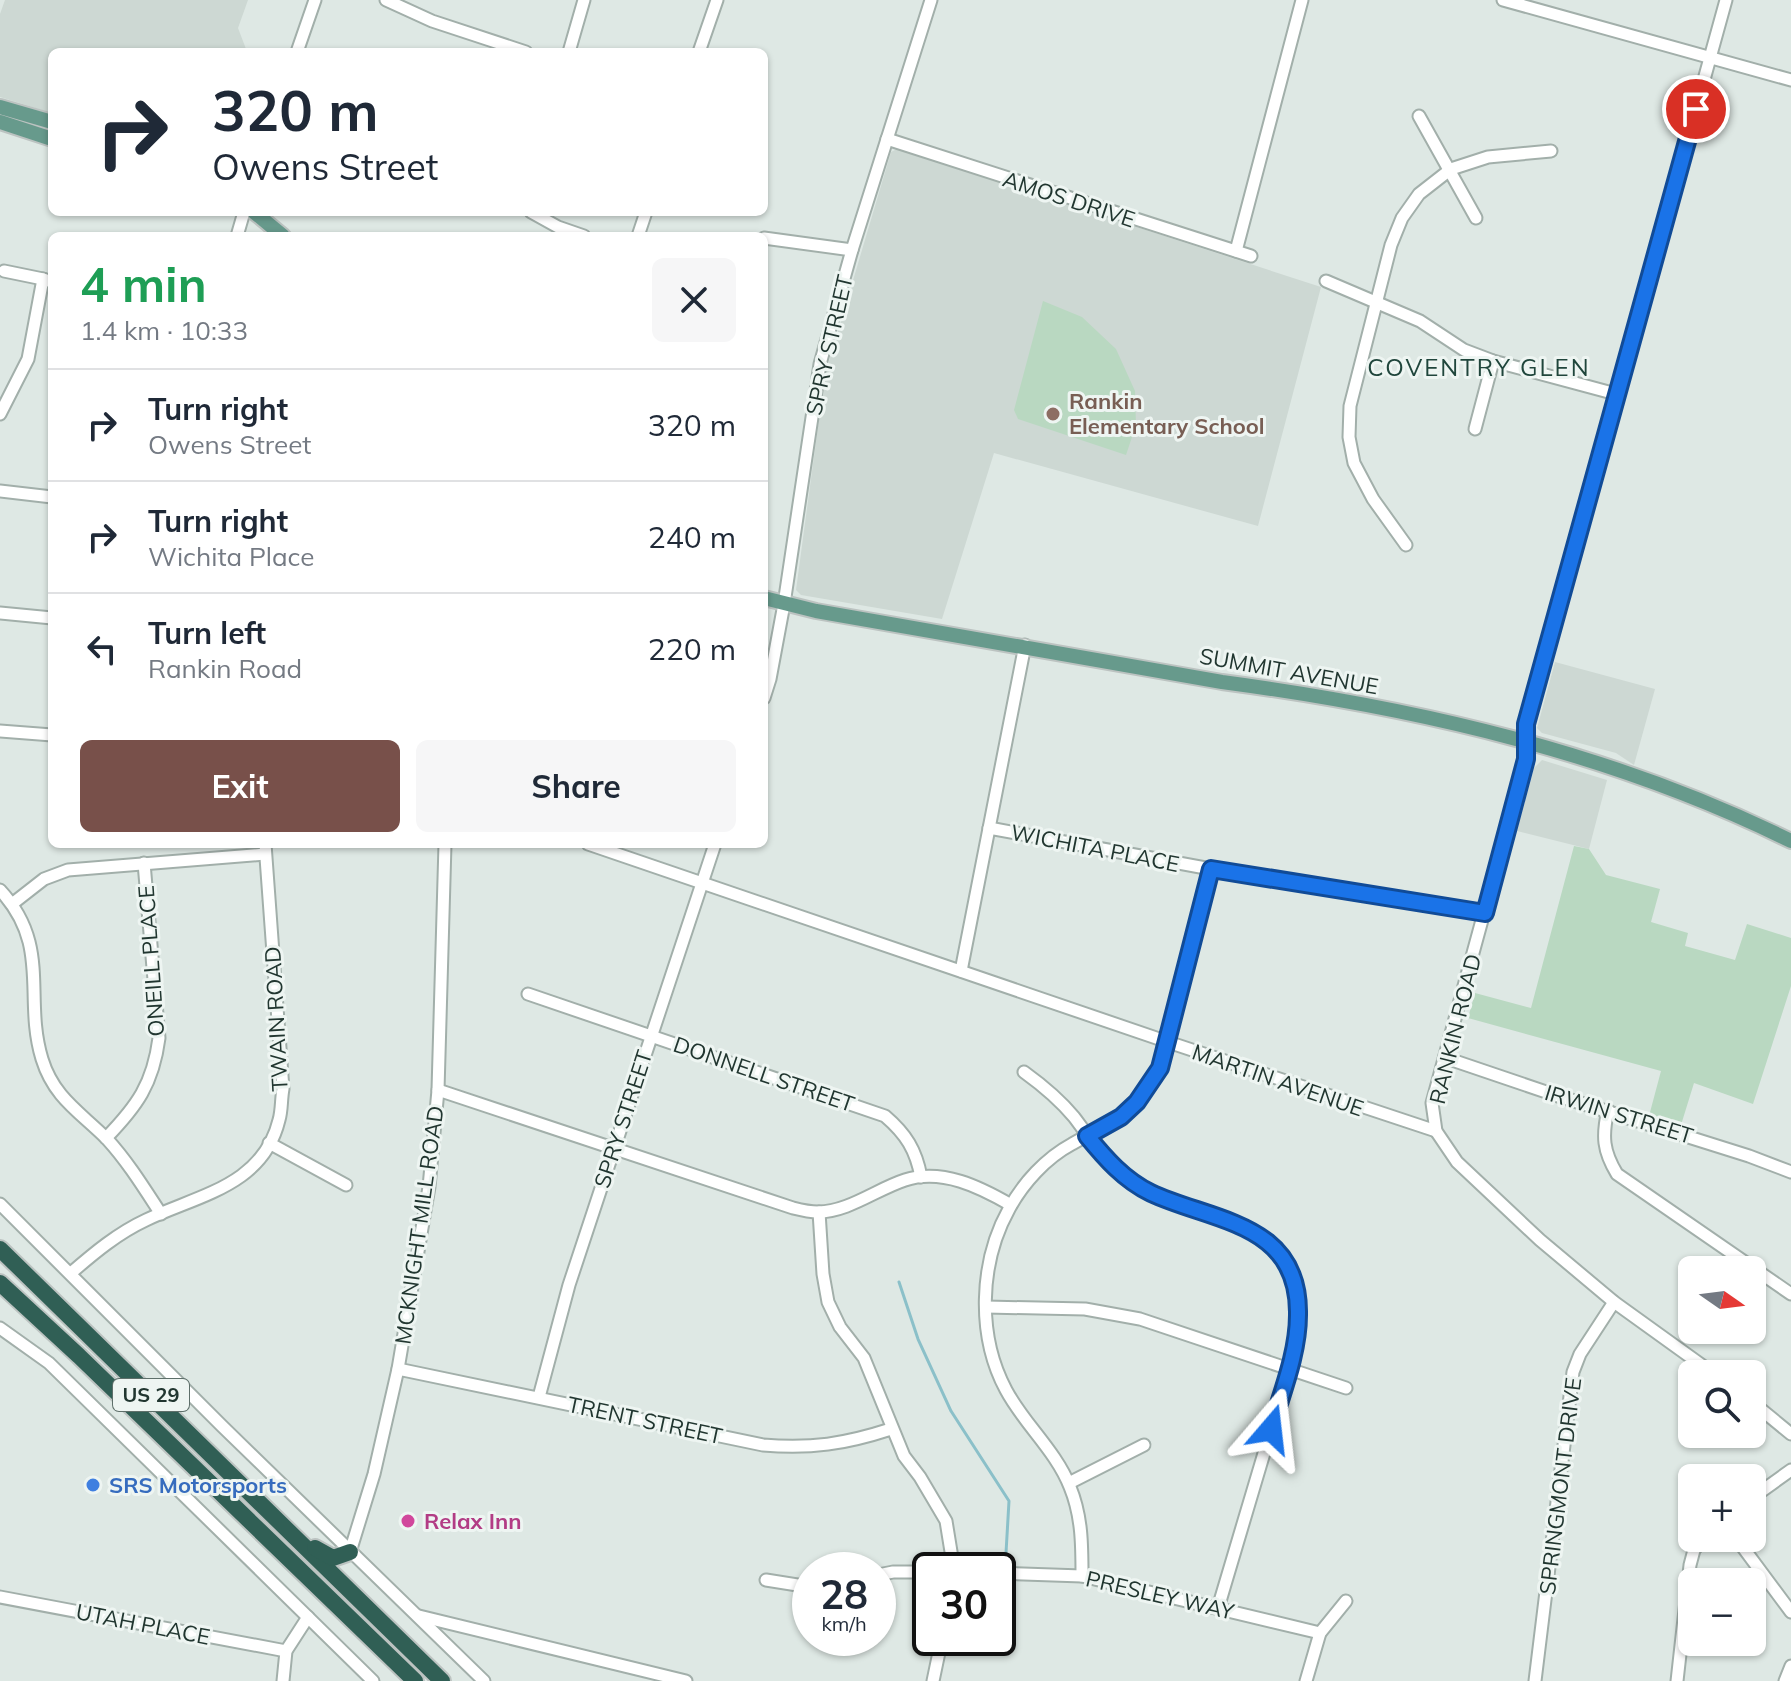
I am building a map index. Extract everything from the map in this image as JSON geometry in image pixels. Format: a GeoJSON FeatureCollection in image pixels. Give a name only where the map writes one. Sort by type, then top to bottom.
{"type":"FeatureCollection","features":[{"type":"Feature","properties":{"kind":"highway","name":"US 29"},"geometry":{"type":"LineString","coordinates":[[0,1249],[442,1681]]}},
{"type":"Feature","properties":{"kind":"highway","name":"US 29"},"geometry":{"type":"LineString","coordinates":[[0,1283],[415,1681]]}},
{"type":"Feature","properties":{"kind":"highway"},"geometry":{"type":"LineString","coordinates":[[302,1542],[333,1558],[350,1552]]}},
{"type":"Feature","properties":{"kind":"highway"},"geometry":{"type":"LineString","coordinates":[[346,1587],[343,1572],[350,1552]]}},
{"type":"Feature","properties":{"kind":"main road"},"geometry":{"type":"LineString","coordinates":[[0,107],[48,121]]}},
{"type":"Feature","properties":{"kind":"main road"},"geometry":{"type":"LineString","coordinates":[[0,122],[48,138]]}},
{"type":"Feature","properties":{"kind":"main road"},"geometry":{"type":"LineString","coordinates":[[259,216],[278,232]]}},
{"type":"Feature","properties":{"kind":"main road","name":"SUMMIT AVENUE"},"geometry":{"type":"LineString","coordinates":[[768,599],[1222,682],[1281,690],[1525,739],[1627,772],[1791,841]]}},
{"type":"Feature","properties":{"kind":"street"},"geometry":{"type":"LineString","coordinates":[[298,48],[315,0]]}},
{"type":"Feature","properties":{"kind":"street"},"geometry":{"type":"LineString","coordinates":[[386,0],[432,21],[514,48]]}},
{"type":"Feature","properties":{"kind":"street"},"geometry":{"type":"LineString","coordinates":[[570,48],[584,0]]}},
{"type":"Feature","properties":{"kind":"street"},"geometry":{"type":"LineString","coordinates":[[700,48],[717,0]]}},
{"type":"Feature","properties":{"kind":"street","name":"SPRY STREET"},"geometry":{"type":"LineString","coordinates":[[768,685],[784,604],[816,382],[852,250],[931,0]]}},
{"type":"Feature","properties":{"kind":"street"},"geometry":{"type":"LineString","coordinates":[[1236,251],[1302,0]]}},
{"type":"Feature","properties":{"kind":"street"},"geometry":{"type":"LineString","coordinates":[[1503,0],[1538,5],[1791,80]]}},
{"type":"Feature","properties":{"kind":"street","name":"RANKIN ROAD"},"geometry":{"type":"LineString","coordinates":[[1436,1131],[1432,1103],[1526,759],[1526,724],[1726,0]]}},
{"type":"Feature","properties":{"kind":"street"},"geometry":{"type":"LineString","coordinates":[[1419,116],[1476,218]]}},
{"type":"Feature","properties":{"kind":"street","name":"AMOS DRIVE"},"geometry":{"type":"LineString","coordinates":[[887,139],[1251,256]]}},
{"type":"Feature","properties":{"kind":"street"},"geometry":{"type":"LineString","coordinates":[[1406,545],[1373,499],[1354,463],[1349,437],[1350,406],[1391,245],[1402,218],[1419,194],[1451,169],[1488,157],[1551,151]]}},
{"type":"Feature","properties":{"kind":"street"},"geometry":{"type":"LineString","coordinates":[[538,216],[572,232]]}},
{"type":"Feature","properties":{"kind":"street"},"geometry":{"type":"LineString","coordinates":[[768,239],[852,250]]}},
{"type":"Feature","properties":{"kind":"street"},"geometry":{"type":"LineString","coordinates":[[0,414],[28,359],[48,280],[4,271]]}},
{"type":"Feature","properties":{"kind":"street"},"geometry":{"type":"LineString","coordinates":[[1326,281],[1420,321],[1464,350],[1493,361],[1616,394]]}},
{"type":"Feature","properties":{"kind":"street"},"geometry":{"type":"LineString","coordinates":[[1475,429],[1493,361]]}},
{"type":"Feature","properties":{"kind":"street"},"geometry":{"type":"LineString","coordinates":[[0,491],[48,497]]}},
{"type":"Feature","properties":{"kind":"street"},"geometry":{"type":"LineString","coordinates":[[0,613],[48,618]]}},
{"type":"Feature","properties":{"kind":"street"},"geometry":{"type":"LineString","coordinates":[[961,971],[1025,645]]}},
{"type":"Feature","properties":{"kind":"street"},"geometry":{"type":"LineString","coordinates":[[0,731],[48,735]]}},
{"type":"Feature","properties":{"kind":"street","name":"WICHITA PLACE"},"geometry":{"type":"LineString","coordinates":[[989,828],[1211,869],[1485,913]]}},
{"type":"Feature","properties":{"kind":"street","name":"MCKNIGHT MILL ROAD"},"geometry":{"type":"LineString","coordinates":[[350,1552],[377,1459],[398,1369],[429,1187],[438,1090],[445,848]]}},
{"type":"Feature","properties":{"kind":"street","name":"MARTIN AVENUE"},"geometry":{"type":"LineString","coordinates":[[600,848],[1436,1131]]}},
{"type":"Feature","properties":{"kind":"street","name":"SPRY STREET"},"geometry":{"type":"LineString","coordinates":[[539,1397],[569,1285],[714,848]]}},
{"type":"Feature","properties":{"kind":"street"},"geometry":{"type":"LineString","coordinates":[[12,904],[44,879],[68,870],[265,849]]}},
{"type":"Feature","properties":{"kind":"street","name":"TWAIN ROAD"},"geometry":{"type":"LineString","coordinates":[[71,1273],[103,1246],[147,1219],[222,1189],[245,1175],[269,1143],[279,1121],[283,1089],[265,849]]}},
{"type":"Feature","properties":{"kind":"street","name":"ONEILL PLACE"},"geometry":{"type":"LineString","coordinates":[[106,1138],[137,1104],[149,1083],[159,1038],[144,863]]}},
{"type":"Feature","properties":{"kind":"street"},"geometry":{"type":"LineString","coordinates":[[1082,1576],[1080,1516],[1069,1483],[1006,1391],[987,1336],[989,1266],[1001,1224],[1038,1169],[1069,1145],[1121,1117],[1137,1102],[1160,1068],[1211,869]]}},
{"type":"Feature","properties":{"kind":"street"},"geometry":{"type":"LineString","coordinates":[[0,890],[25,924],[33,955],[41,1056],[51,1085],[106,1138],[137,1176],[161,1214]]}},
{"type":"Feature","properties":{"kind":"street","name":"DONNELL STREET"},"geometry":{"type":"LineString","coordinates":[[528,994],[885,1116],[903,1131],[917,1156],[921,1177]]}},
{"type":"Feature","properties":{"kind":"street","name":"IRWIN STREET"},"geometry":{"type":"LineString","coordinates":[[1446,1058],[1791,1172]]}},
{"type":"Feature","properties":{"kind":"street"},"geometry":{"type":"LineString","coordinates":[[1024,1072],[1058,1099],[1107,1161],[1126,1177],[1151,1193],[1239,1224],[1278,1251],[1296,1291],[1298,1314],[1289,1369],[1218,1608]]}},
{"type":"Feature","properties":{"kind":"street"},"geometry":{"type":"LineString","coordinates":[[438,1090],[793,1208],[819,1212],[921,1177],[954,1179],[980,1187],[1011,1205]]}},
{"type":"Feature","properties":{"kind":"street"},"geometry":{"type":"LineString","coordinates":[[1608,1110],[1603,1146],[1617,1174],[1791,1294]]}},
{"type":"Feature","properties":{"kind":"street"},"geometry":{"type":"LineString","coordinates":[[1436,1131],[1457,1162],[1540,1240],[1614,1302],[1695,1360]]}},
{"type":"Feature","properties":{"kind":"street"},"geometry":{"type":"LineString","coordinates":[[269,1143],[346,1185]]}},
{"type":"Feature","properties":{"kind":"street"},"geometry":{"type":"LineString","coordinates":[[0,1204],[484,1681]]}},
{"type":"Feature","properties":{"kind":"street"},"geometry":{"type":"LineString","coordinates":[[819,1212],[828,1302],[840,1327],[864,1358],[904,1456],[946,1521],[951,1552]]}},
{"type":"Feature","properties":{"kind":"street","name":"SPRINGMONT DRIVE"},"geometry":{"type":"LineString","coordinates":[[1535,1681],[1573,1372],[1580,1354],[1614,1302]]}},
{"type":"Feature","properties":{"kind":"street"},"geometry":{"type":"LineString","coordinates":[[986,1307],[1112,1312],[1346,1388]]}},
{"type":"Feature","properties":{"kind":"street"},"geometry":{"type":"LineString","coordinates":[[0,1328],[49,1363],[373,1681]]}},
{"type":"Feature","properties":{"kind":"street","name":"TRENT STREET"},"geometry":{"type":"LineString","coordinates":[[398,1369],[763,1445],[836,1444],[891,1429]]}},
{"type":"Feature","properties":{"kind":"street"},"geometry":{"type":"LineString","coordinates":[[1766,1413],[1791,1434]]}},
{"type":"Feature","properties":{"kind":"street"},"geometry":{"type":"LineString","coordinates":[[1069,1483],[1144,1445]]}},
{"type":"Feature","properties":{"kind":"street"},"geometry":{"type":"LineString","coordinates":[[1766,1488],[1791,1470]]}},
{"type":"Feature","properties":{"kind":"street"},"geometry":{"type":"LineString","coordinates":[[1677,1681],[1693,1552]]}},
{"type":"Feature","properties":{"kind":"street"},"geometry":{"type":"LineString","coordinates":[[1746,1552],[1791,1612]]}},
{"type":"Feature","properties":{"kind":"street","name":"PRESLEY WAY"},"geometry":{"type":"LineString","coordinates":[[1016,1574],[1082,1576],[1320,1633]]}},
{"type":"Feature","properties":{"kind":"street"},"geometry":{"type":"LineString","coordinates":[[766,1580],[792,1584]]}},
{"type":"Feature","properties":{"kind":"street","name":"UTAH PLACE"},"geometry":{"type":"LineString","coordinates":[[0,1597],[286,1651]]}},
{"type":"Feature","properties":{"kind":"street"},"geometry":{"type":"LineString","coordinates":[[1306,1681],[1320,1633],[1346,1601]]}},
{"type":"Feature","properties":{"kind":"street"},"geometry":{"type":"LineString","coordinates":[[418,1616],[686,1681]]}},
{"type":"Feature","properties":{"kind":"street"},"geometry":{"type":"LineString","coordinates":[[283,1681],[286,1651],[308,1617]]}},
{"type":"Feature","properties":{"kind":"street"},"geometry":{"type":"LineString","coordinates":[[933,1681],[938,1656]]}},
{"type":"Feature","properties":{"kind":"street"},"geometry":{"type":"LineString","coordinates":[[1785,1681],[1791,1666]]}},
{"type":"Feature","properties":{"kind":"shaded area"},"geometry":{"type":"Polygon","coordinates":[[[5,0],[248,0],[238,28],[246,48],[48,48],[48,112],[0,97],[0,14],[5,0]]]}},
{"type":"Feature","properties":{"kind":"shaded area","name":"Rankin Elementary School"},"geometry":{"type":"Polygon","coordinates":[[[897,149],[1321,287],[1258,526],[994,453],[942,619],[801,595],[796,590],[825,375],[891,152],[897,149]]]}},
{"type":"Feature","properties":{"kind":"shaded area"},"geometry":{"type":"Polygon","coordinates":[[[1555,662],[1655,689],[1634,765],[1616,753],[1542,733],[1537,728],[1555,662]]]}},
{"type":"Feature","properties":{"kind":"shaded area"},"geometry":{"type":"Polygon","coordinates":[[[1542,760],[1607,780],[1589,849],[1517,831],[1534,768],[1542,760]]]}},
{"type":"Feature","properties":{"kind":"green space"},"geometry":{"type":"Polygon","coordinates":[[[1043,301],[1082,317],[1116,349],[1135,391],[1136,425],[1126,455],[1018,419],[1014,410],[1043,301]]]}},
{"type":"Feature","properties":{"kind":"green space"},"geometry":{"type":"Polygon","coordinates":[[[1574,846],[1589,849],[1606,875],[1660,889],[1651,922],[1688,933],[1685,946],[1735,960],[1747,924],[1791,938],[1791,986],[1753,1104],[1694,1083],[1681,1125],[1649,1116],[1661,1071],[1468,1018],[1475,993],[1531,1008],[1574,846]]]}},
{"type":"Feature","properties":{"kind":"waterway"},"geometry":{"type":"LineString","coordinates":[[899,1282],[918,1339],[951,1411],[1009,1501],[1006,1552]]}},
{"type":"Feature","properties":{"kind":"place","name":"Rankin Elementary School"},"geometry":{"type":"Point","coordinates":[1053,414]}},
{"type":"Feature","properties":{"kind":"place","name":"SRS Motorsports"},"geometry":{"type":"Point","coordinates":[93,1485]}},
{"type":"Feature","properties":{"kind":"place","name":"Relax Inn"},"geometry":{"type":"Point","coordinates":[408,1521]}},
{"type":"Feature","properties":{"kind":"district","name":"COVENTRY GLEN"},"geometry":{"type":"Point","coordinates":[1479,368]}},
{"type":"Feature","properties":{"kind":"route"},"geometry":{"type":"LineString","coordinates":[[1271,1429],[1289,1369],[1298,1314],[1296,1291],[1278,1251],[1239,1224],[1151,1193],[1107,1161],[1087,1136],[1121,1117],[1151,1085],[1160,1068],[1211,869],[1485,913],[1526,759],[1526,724],[1696,109]]}}]}
